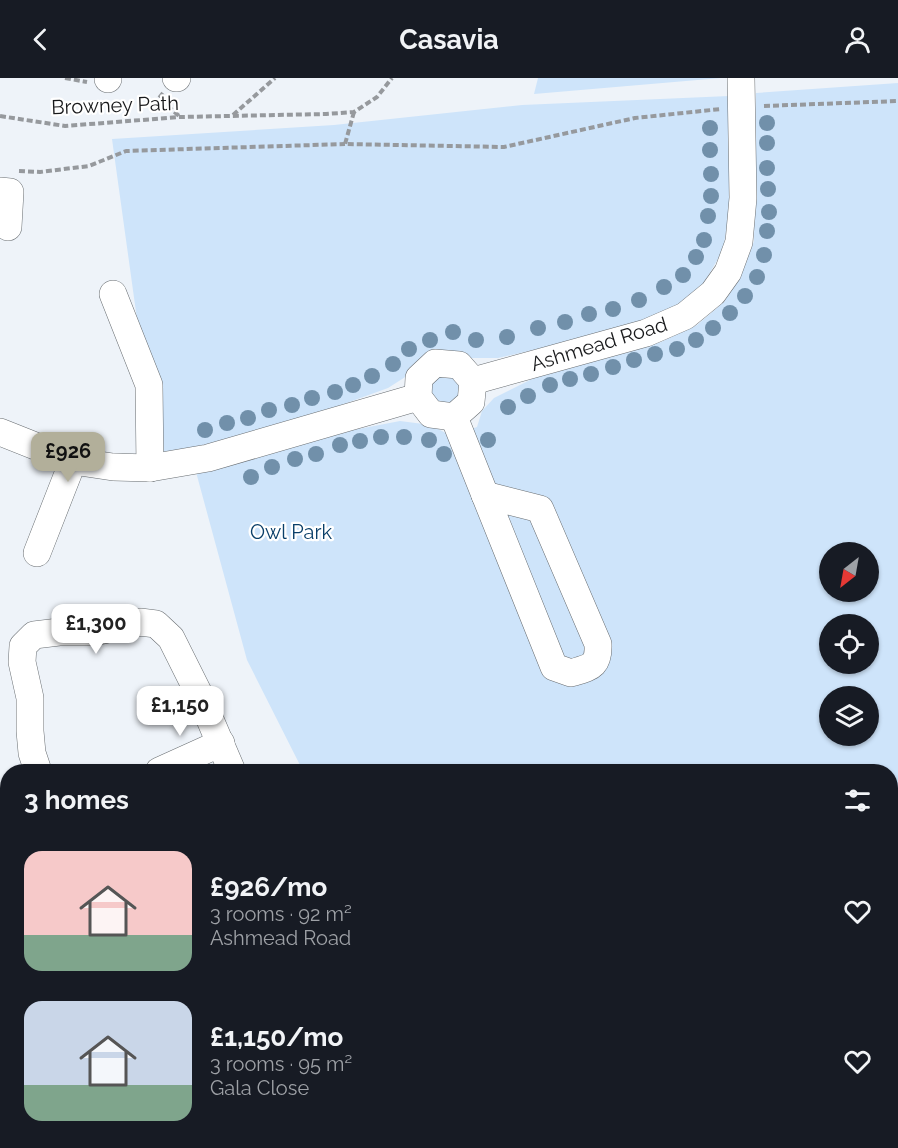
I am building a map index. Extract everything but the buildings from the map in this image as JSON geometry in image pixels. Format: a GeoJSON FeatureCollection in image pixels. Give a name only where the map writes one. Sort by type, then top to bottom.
{"type":"FeatureCollection","features":[{"type":"Feature","properties":{"kind":"street","name":"Ashmead Road"},"geometry":{"type":"LineString","coordinates":[[472,381],[646,333],[685,316],[713,293],[728,272],[739,242],[743,198],[741,78]]}},
{"type":"Feature","properties":{"kind":"street"},"geometry":{"type":"LineString","coordinates":[[5,181],[10,192],[8,227]]}},
{"type":"Feature","properties":{"kind":"street"},"geometry":{"type":"LineString","coordinates":[[113,294],[148,384],[150,468]]}},
{"type":"Feature","properties":{"kind":"street"},"geometry":{"type":"LineString","coordinates":[[435,363],[459,364],[472,381],[471,402],[454,417],[431,414],[418,397],[419,378],[435,363]]}},
{"type":"Feature","properties":{"kind":"street"},"geometry":{"type":"LineString","coordinates":[[0,432],[73,461],[113,468],[150,468],[208,458],[418,397]]}},
{"type":"Feature","properties":{"kind":"street"},"geometry":{"type":"LineString","coordinates":[[454,417],[485,495],[554,667],[571,674],[591,667],[599,656],[598,644],[540,509],[485,495]]}},
{"type":"Feature","properties":{"kind":"street"},"geometry":{"type":"LineString","coordinates":[[37,553],[73,461]]}},
{"type":"Feature","properties":{"kind":"street"},"geometry":{"type":"LineString","coordinates":[[36,764],[32,753],[30,698],[11,663],[23,646],[34,635],[94,632],[140,622],[156,624],[171,638],[200,696],[229,764]]}},
{"type":"Feature","properties":{"kind":"street"},"geometry":{"type":"LineString","coordinates":[[174,764],[221,743]]}},
{"type":"Feature","properties":{"kind":"path"},"geometry":{"type":"LineString","coordinates":[[232,116],[275,78]]}},
{"type":"Feature","properties":{"kind":"path"},"geometry":{"type":"LineString","coordinates":[[345,144],[354,112],[377,97],[392,78]]}},
{"type":"Feature","properties":{"kind":"path"},"geometry":{"type":"LineString","coordinates":[[5,181],[40,172],[89,166],[126,151],[345,144],[504,147],[635,118],[741,107],[898,101]]}},
{"type":"Feature","properties":{"kind":"path","name":"Browney Path"},"geometry":{"type":"LineString","coordinates":[[0,116],[65,126],[180,117],[354,112]]}},
{"type":"Feature","properties":{"kind":"green space"},"geometry":{"type":"Polygon","coordinates":[[[538,78],[721,78],[534,94],[538,78]]]}},
{"type":"Feature","properties":{"kind":"green space","name":"Owl Park"},"geometry":{"type":"Polygon","coordinates":[[[898,83],[898,764],[299,764],[247,660],[196,472],[343,432],[400,421],[431,425],[451,436],[477,427],[482,411],[494,398],[540,375],[661,342],[697,325],[724,302],[742,273],[754,241],[756,93],[898,83]]]}},
{"type":"Feature","properties":{"kind":"green space"},"geometry":{"type":"Polygon","coordinates":[[[729,96],[732,193],[723,250],[704,283],[671,310],[618,331],[498,358],[469,358],[410,374],[388,388],[283,426],[156,456],[112,139],[334,125],[522,105],[729,96]]]}},
{"type":"Feature","properties":{"kind":"green space"},"geometry":{"type":"Polygon","coordinates":[[[458,374],[462,403],[433,405],[429,381],[434,376],[458,374]]]}}]}
